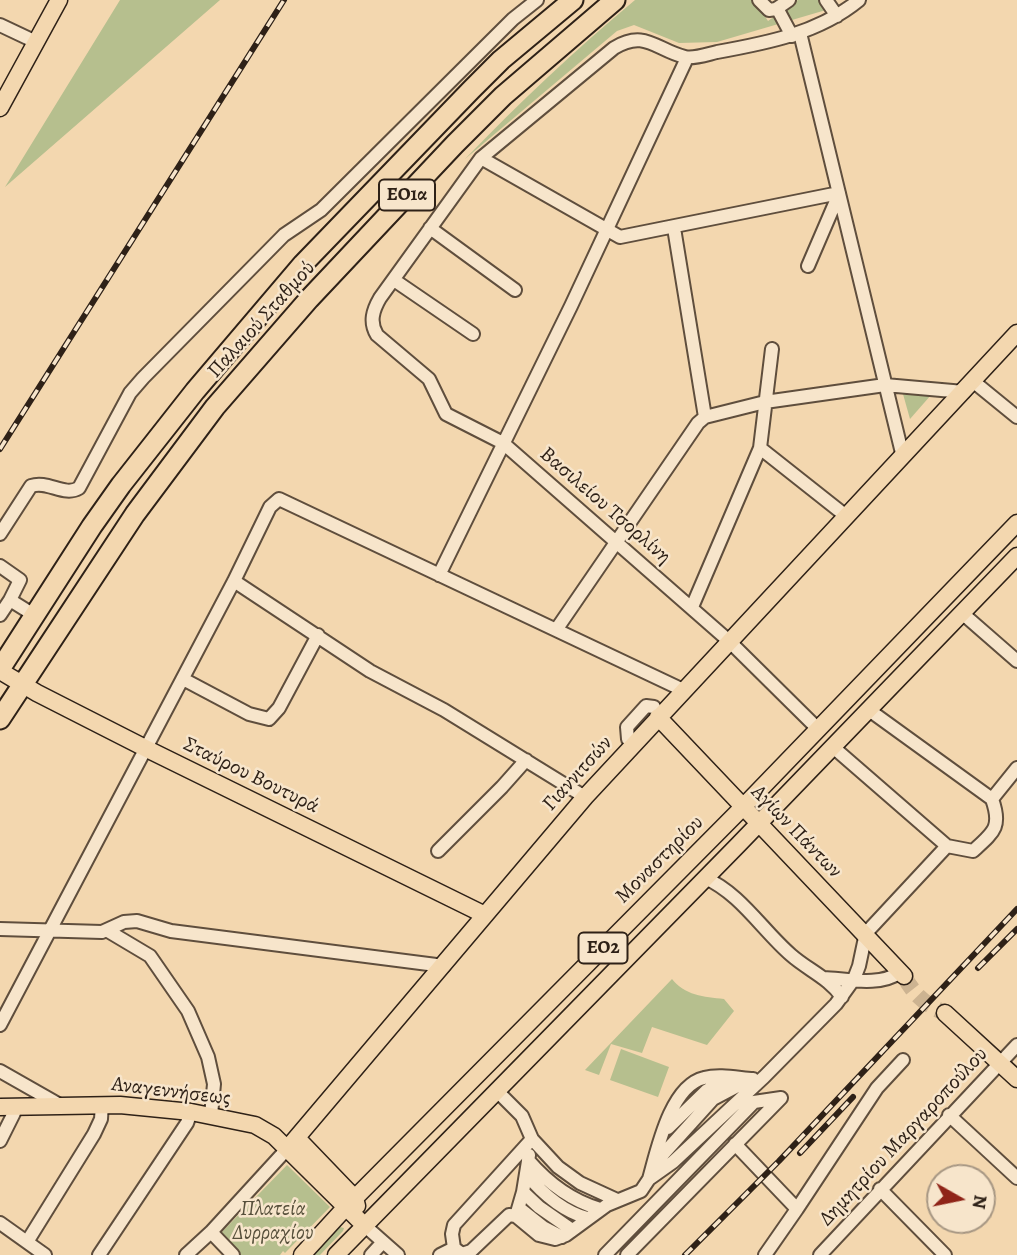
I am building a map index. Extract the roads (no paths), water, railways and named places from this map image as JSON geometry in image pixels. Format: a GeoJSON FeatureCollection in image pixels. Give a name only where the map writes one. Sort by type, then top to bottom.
{"type":"FeatureCollection","features":[{"type":"Feature","properties":{"kind":"highway","name":"Παλαιού Σταθμού"},"geometry":{"type":"LineString","coordinates":[[1,666],[127,476],[303,264],[501,60],[573,0]]}},
{"type":"Feature","properties":{"kind":"highway","name":"Παλαιού Σταθμού"},"geometry":{"type":"LineString","coordinates":[[0,719],[141,504],[215,407],[309,299],[455,144],[503,96],[615,0]]}},
{"type":"Feature","properties":{"kind":"main road"},"geometry":{"type":"LineString","coordinates":[[0,108],[59,0]]}},
{"type":"Feature","properties":{"kind":"main road","name":"Γιαννιτσών"},"geometry":{"type":"LineString","coordinates":[[292,1144],[656,712],[683,690],[1017,333]]}},
{"type":"Feature","properties":{"kind":"main road","name":"Μοναστηρίου"},"geometry":{"type":"LineString","coordinates":[[302,1255],[350,1203],[743,807],[1017,523]]}},
{"type":"Feature","properties":{"kind":"main road","name":"ΕΟ2"},"geometry":{"type":"LineString","coordinates":[[336,1255],[759,824],[1017,556]]}},
{"type":"Feature","properties":{"kind":"main road","name":"Σταύρου Βουτυρά"},"geometry":{"type":"LineString","coordinates":[[1,666],[22,684],[147,749],[485,915]]}},
{"type":"Feature","properties":{"kind":"main road","name":"Αγίων Πάντων"},"geometry":{"type":"LineString","coordinates":[[656,712],[902,974]]}},
{"type":"Feature","properties":{"kind":"main road"},"geometry":{"type":"LineString","coordinates":[[945,1013],[1017,1079]]}},
{"type":"Feature","properties":{"kind":"main road","name":"Αναγεννήσεως"},"geometry":{"type":"LineString","coordinates":[[7,1106],[103,1104],[191,1112],[255,1125],[292,1144],[350,1203],[364,1225]]}},
{"type":"Feature","properties":{"kind":"street"},"geometry":{"type":"LineString","coordinates":[[0,534],[31,486],[42,484],[70,492],[79,488],[130,393],[167,351],[284,235],[321,210],[513,19],[537,0]]}},
{"type":"Feature","properties":{"kind":"street"},"geometry":{"type":"LineString","coordinates":[[759,0],[765,9],[772,10],[778,10],[789,0]]}},
{"type":"Feature","properties":{"kind":"street"},"geometry":{"type":"LineString","coordinates":[[826,0],[837,16]]}},
{"type":"Feature","properties":{"kind":"street"},"geometry":{"type":"LineString","coordinates":[[472,334],[394,279],[481,158],[624,42],[644,40],[687,58],[755,46],[796,34],[837,16],[859,0]]}},
{"type":"Feature","properties":{"kind":"street"},"geometry":{"type":"LineString","coordinates":[[778,10],[796,34],[839,193],[902,457]]}},
{"type":"Feature","properties":{"kind":"street"},"geometry":{"type":"LineString","coordinates":[[0,25],[36,42]]}},
{"type":"Feature","properties":{"kind":"street"},"geometry":{"type":"LineString","coordinates":[[439,575],[687,58]]}},
{"type":"Feature","properties":{"kind":"street"},"geometry":{"type":"LineString","coordinates":[[481,158],[606,231],[625,237],[839,193]]}},
{"type":"Feature","properties":{"kind":"street"},"geometry":{"type":"LineString","coordinates":[[808,266],[839,193]]}},
{"type":"Feature","properties":{"kind":"street"},"geometry":{"type":"LineString","coordinates":[[430,228],[515,290]]}},
{"type":"Feature","properties":{"kind":"street"},"geometry":{"type":"LineString","coordinates":[[674,228],[705,417]]}},
{"type":"Feature","properties":{"kind":"street","name":"Βασιλείου Τσορλίνη"},"geometry":{"type":"LineString","coordinates":[[394,279],[376,305],[372,318],[373,328],[376,335],[429,379],[446,414],[503,443],[692,607],[818,729]]}},
{"type":"Feature","properties":{"kind":"street"},"geometry":{"type":"LineString","coordinates":[[692,607],[760,448],[772,349]]}},
{"type":"Feature","properties":{"kind":"street"},"geometry":{"type":"LineString","coordinates":[[556,630],[698,423],[705,417],[765,402],[885,385],[969,387],[1017,417]]}},
{"type":"Feature","properties":{"kind":"street"},"geometry":{"type":"LineString","coordinates":[[760,448],[846,516]]}},
{"type":"Feature","properties":{"kind":"street"},"geometry":{"type":"LineString","coordinates":[[0,1024],[147,749],[270,507],[279,499],[683,690]]}},
{"type":"Feature","properties":{"kind":"street"},"geometry":{"type":"LineString","coordinates":[[0,566],[20,580],[0,615]]}},
{"type":"Feature","properties":{"kind":"street"},"geometry":{"type":"LineString","coordinates":[[234,581],[370,671],[444,710],[585,797]]}},
{"type":"Feature","properties":{"kind":"street"},"geometry":{"type":"LineString","coordinates":[[10,600],[34,615]]}},
{"type":"Feature","properties":{"kind":"street"},"geometry":{"type":"LineString","coordinates":[[962,613],[1017,661]]}},
{"type":"Feature","properties":{"kind":"street"},"geometry":{"type":"LineString","coordinates":[[183,679],[248,713],[269,719],[279,708],[318,635]]}},
{"type":"Feature","properties":{"kind":"street"},"geometry":{"type":"LineString","coordinates":[[628,739],[627,727],[646,706],[656,712]]}},
{"type":"Feature","properties":{"kind":"street"},"geometry":{"type":"LineString","coordinates":[[833,747],[947,846],[973,850],[990,836],[997,824],[998,814],[992,799],[869,710]]}},
{"type":"Feature","properties":{"kind":"street"},"geometry":{"type":"LineString","coordinates":[[438,852],[526,760]]}},
{"type":"Feature","properties":{"kind":"street"},"geometry":{"type":"LineString","coordinates":[[992,799],[1017,768]]}},
{"type":"Feature","properties":{"kind":"street"},"geometry":{"type":"LineString","coordinates":[[650,1176],[673,1162],[842,997],[854,979],[861,961],[866,933],[947,846]]}},
{"type":"Feature","properties":{"kind":"street"},"geometry":{"type":"LineString","coordinates":[[705,878],[723,888],[783,947],[809,970],[824,978],[842,997]]}},
{"type":"Feature","properties":{"kind":"street"},"geometry":{"type":"LineString","coordinates":[[108,931],[124,922],[137,921],[171,932],[444,966]]}},
{"type":"Feature","properties":{"kind":"street"},"geometry":{"type":"LineString","coordinates":[[0,929],[108,931],[150,956],[188,1011],[208,1058],[214,1084],[211,1115]]}},
{"type":"Feature","properties":{"kind":"street"},"geometry":{"type":"LineString","coordinates":[[824,978],[885,979],[902,974]]}},
{"type":"Feature","properties":{"kind":"street","name":"Δημητρίου Μαργαροπούλου"},"geometry":{"type":"LineString","coordinates":[[820,1255],[1017,1045]]}},
{"type":"Feature","properties":{"kind":"street"},"geometry":{"type":"LineString","coordinates":[[765,1255],[877,1088],[903,1060]]}},
{"type":"Feature","properties":{"kind":"street"},"geometry":{"type":"LineString","coordinates":[[0,1071],[58,1104]]}},
{"type":"Feature","properties":{"kind":"street"},"geometry":{"type":"LineString","coordinates":[[650,1176],[661,1137],[710,1087],[733,1078],[758,1078]]}},
{"type":"Feature","properties":{"kind":"street"},"geometry":{"type":"LineString","coordinates":[[518,1212],[544,1238],[555,1239],[567,1234],[600,1209],[641,1191],[663,1151],[713,1099],[735,1085],[758,1078]]}},
{"type":"Feature","properties":{"kind":"street"},"geometry":{"type":"LineString","coordinates":[[496,1090],[522,1116],[532,1139],[554,1163],[573,1179],[617,1200]]}},
{"type":"Feature","properties":{"kind":"street"},"geometry":{"type":"LineString","coordinates":[[606,1255],[754,1102],[781,1098],[627,1255]]}},
{"type":"Feature","properties":{"kind":"street"},"geometry":{"type":"LineString","coordinates":[[27,1242],[94,1135],[100,1123],[103,1104]]}},
{"type":"Feature","properties":{"kind":"street"},"geometry":{"type":"LineString","coordinates":[[0,1141],[14,1113],[7,1106]]}},
{"type":"Feature","properties":{"kind":"street"},"geometry":{"type":"LineString","coordinates":[[99,1255],[187,1123],[191,1112]]}},
{"type":"Feature","properties":{"kind":"street"},"geometry":{"type":"LineString","coordinates":[[949,1115],[1017,1178]]}},
{"type":"Feature","properties":{"kind":"street"},"geometry":{"type":"LineString","coordinates":[[518,1212],[532,1139]]}},
{"type":"Feature","properties":{"kind":"street"},"geometry":{"type":"LineString","coordinates":[[518,1212],[509,1214],[469,1252],[462,1254],[454,1248],[452,1234],[457,1220],[532,1139]]}},
{"type":"Feature","properties":{"kind":"street","name":"Γιαννιτσών"},"geometry":{"type":"LineString","coordinates":[[186,1255],[211,1232],[292,1144]]}},
{"type":"Feature","properties":{"kind":"street"},"geometry":{"type":"LineString","coordinates":[[735,1144],[797,1209]]}},
{"type":"Feature","properties":{"kind":"street"},"geometry":{"type":"LineString","coordinates":[[528,1160],[568,1194],[600,1209]]}},
{"type":"Feature","properties":{"kind":"street"},"geometry":{"type":"LineString","coordinates":[[526,1174],[556,1203],[587,1218]]}},
{"type":"Feature","properties":{"kind":"street"},"geometry":{"type":"LineString","coordinates":[[880,1189],[945,1255]]}},
{"type":"Feature","properties":{"kind":"street"},"geometry":{"type":"LineString","coordinates":[[641,1191],[656,1203]]}},
{"type":"Feature","properties":{"kind":"street"},"geometry":{"type":"LineString","coordinates":[[523,1192],[567,1234]]}},
{"type":"Feature","properties":{"kind":"street"},"geometry":{"type":"LineString","coordinates":[[0,1223],[45,1255]]}},
{"type":"Feature","properties":{"kind":"street"},"geometry":{"type":"LineString","coordinates":[[364,1225],[398,1255]]}},
{"type":"Feature","properties":{"kind":"street"},"geometry":{"type":"LineString","coordinates":[[211,1232],[233,1255]]}},
{"type":"Feature","properties":{"kind":"street"},"geometry":{"type":"LineString","coordinates":[[371,1255],[383,1242]]}},
{"type":"Feature","properties":{"kind":"street"},"geometry":{"type":"LineString","coordinates":[[440,1255],[454,1248]]}},
{"type":"Feature","properties":{"kind":"tunnel"},"geometry":{"type":"LineString","coordinates":[[904,976],[921,999],[945,1013]]}},
{"type":"Feature","properties":{"kind":"railway"},"geometry":{"type":"LineString","coordinates":[[0,449],[284,0]]}},
{"type":"Feature","properties":{"kind":"railway"},"geometry":{"type":"LineString","coordinates":[[685,1255],[779,1161],[1017,909]]}},
{"type":"Feature","properties":{"kind":"railway"},"geometry":{"type":"LineString","coordinates":[[978,968],[1017,929]]}},
{"type":"Feature","properties":{"kind":"railway"},"geometry":{"type":"LineString","coordinates":[[800,1153],[853,1097]]}},
{"type":"Feature","properties":{"kind":"park label","name":"Πλατεία Δυρραχίου"},"geometry":{"type":"Point","coordinates":[273,1222]}}]}
